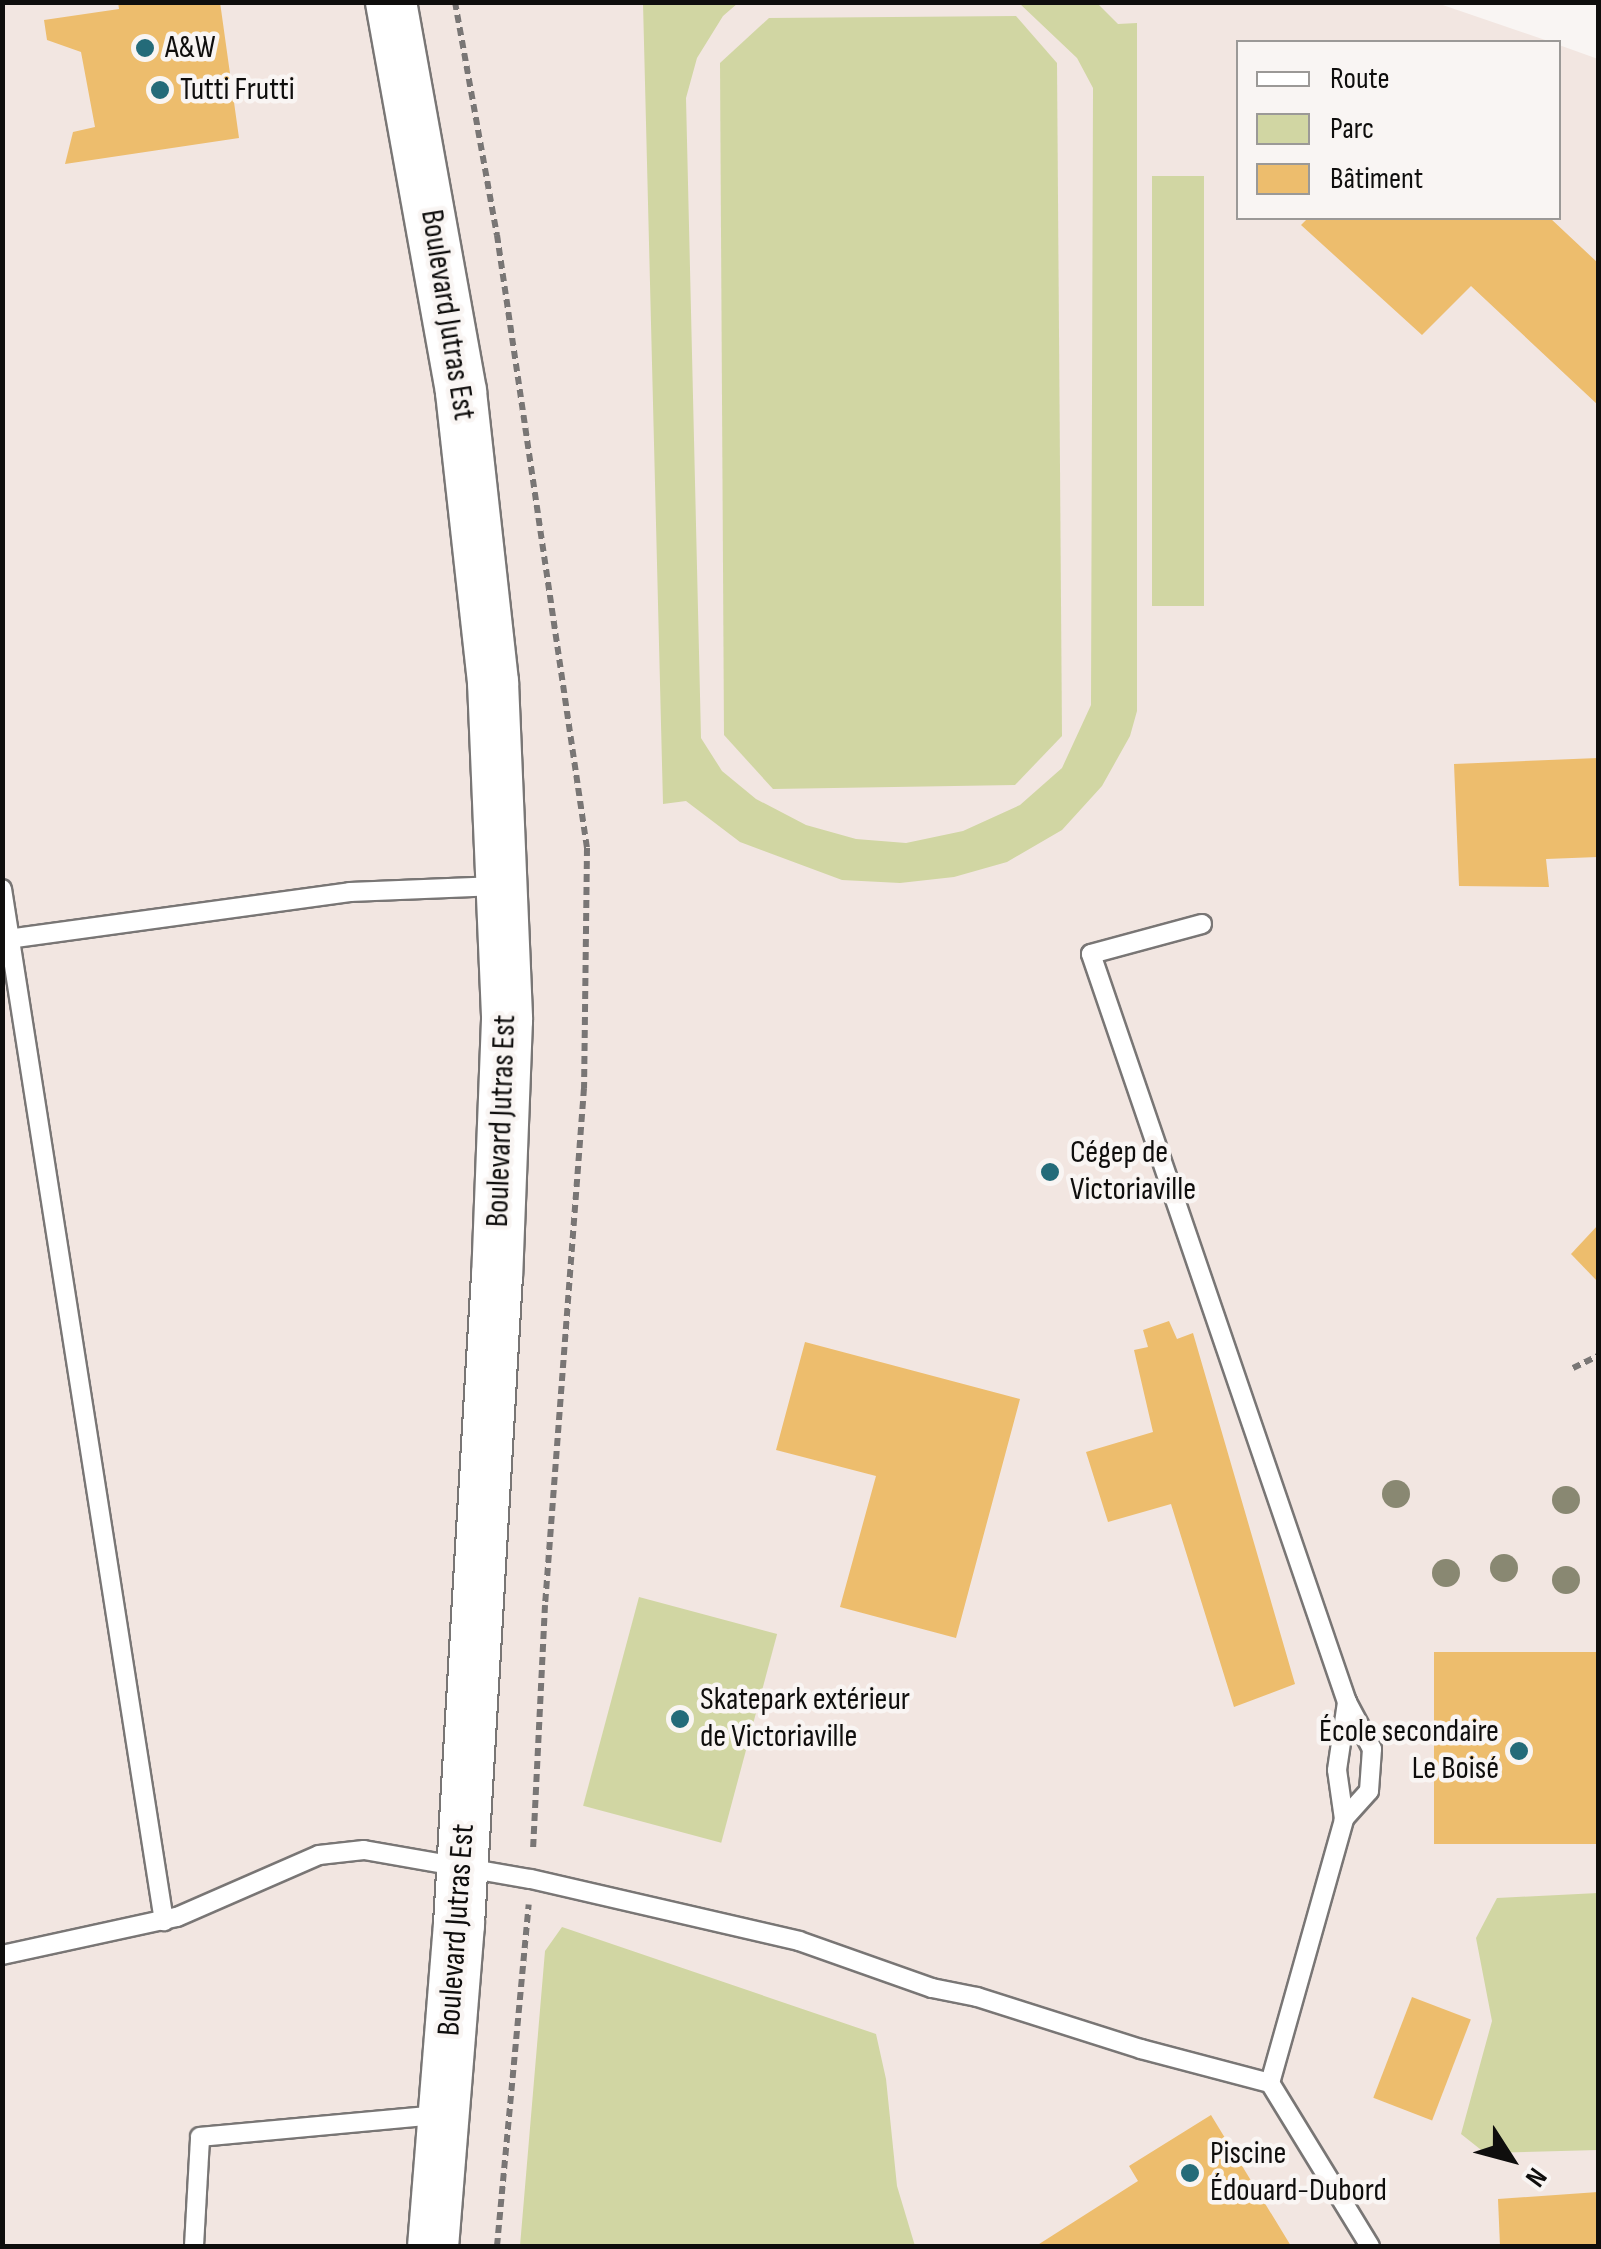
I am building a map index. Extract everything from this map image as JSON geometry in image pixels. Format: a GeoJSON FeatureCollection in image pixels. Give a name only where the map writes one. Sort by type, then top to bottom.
{"type":"FeatureCollection","features":[{"type":"Feature","properties":{"kind":"main road","name":"Boulevard Jutras Est"},"geometry":{"type":"LineString","coordinates":[[391,2],[461,392],[493,682],[507,1020],[497,1275],[462,1866],[434,2246]]}},
{"type":"Feature","properties":{"kind":"lane"},"geometry":{"type":"LineString","coordinates":[[8,939],[350,892],[503,885]]}},
{"type":"Feature","properties":{"kind":"lane"},"geometry":{"type":"LineString","coordinates":[[2,889],[164,1920]]}},
{"type":"Feature","properties":{"kind":"lane"},"geometry":{"type":"LineString","coordinates":[[1202,924],[1091,954],[1347,1702],[1372,1749],[1370,1791],[1344,1820]]}},
{"type":"Feature","properties":{"kind":"lane"},"geometry":{"type":"LineString","coordinates":[[1270,2083],[1344,1820],[1336,1770],[1347,1702]]}},
{"type":"Feature","properties":{"kind":"lane"},"geometry":{"type":"LineString","coordinates":[[2,1954],[164,1920],[319,1855],[364,1850],[462,1866],[799,1941],[932,1988],[978,1997],[1141,2049],[1270,2083],[1370,2246]]}},
{"type":"Feature","properties":{"kind":"lane"},"geometry":{"type":"LineString","coordinates":[[194,2246],[200,2137],[444,2114]]}},
{"type":"Feature","properties":{"kind":"path"},"geometry":{"type":"LineString","coordinates":[[1573,1368],[1598,1356]]}},
{"type":"Feature","properties":{"kind":"shaded area","name":"Cégep de Victoriaville"},"geometry":{"type":"Polygon","coordinates":[[[1434,2],[1545,40],[1236,40],[1236,220],[1561,220],[1561,46],[1598,59],[1598,2246],[3,2246],[3,3],[1434,2]]]}},
{"type":"Feature","properties":{"kind":"green space"},"geometry":{"type":"Polygon","coordinates":[[[643,3],[738,3],[723,16],[697,58],[686,98],[701,738],[722,771],[756,799],[806,825],[856,839],[906,843],[963,831],[1020,805],[1062,768],[1091,705],[1093,88],[1077,58],[1019,3],[1097,3],[1118,24],[1137,23],[1137,711],[1130,736],[1102,786],[1062,830],[1007,862],[954,877],[900,883],[842,880],[740,842],[686,801],[663,804],[643,3]]]}},
{"type":"Feature","properties":{"kind":"green space"},"geometry":{"type":"Polygon","coordinates":[[[1016,16],[1057,63],[1062,736],[1015,785],[773,789],[724,735],[720,63],[769,18],[1016,16]]]}},
{"type":"Feature","properties":{"kind":"green space"},"geometry":{"type":"Polygon","coordinates":[[[1152,176],[1204,176],[1204,606],[1152,606],[1152,176]]]}},
{"type":"Feature","properties":{"kind":"green space","name":"Skatepark extérieur de Victoriaville"},"geometry":{"type":"Polygon","coordinates":[[[639,1597],[777,1634],[721,1843],[583,1806],[639,1597]]]}},
{"type":"Feature","properties":{"kind":"green space"},"geometry":{"type":"Polygon","coordinates":[[[1598,1893],[1598,2150],[1485,2153],[1461,2134],[1492,2021],[1476,1938],[1497,1898],[1598,1893]]]}},
{"type":"Feature","properties":{"kind":"green space"},"geometry":{"type":"Polygon","coordinates":[[[562,1927],[876,2034],[886,2079],[897,2186],[915,2246],[520,2246],[545,1951],[562,1927]]]}},
{"type":"Feature","properties":{"kind":"building","name":"Tutti Frutti"},"geometry":{"type":"Polygon","coordinates":[[[118,2],[220,2],[239,138],[65,164],[73,132],[95,127],[81,52],[47,40],[44,20],[119,9],[118,2]]]}},
{"type":"Feature","properties":{"kind":"building"},"geometry":{"type":"Polygon","coordinates":[[[1306,220],[1552,220],[1598,263],[1598,405],[1471,286],[1422,335],[1301,225],[1306,220]]]}},
{"type":"Feature","properties":{"kind":"building"},"geometry":{"type":"Polygon","coordinates":[[[1598,758],[1598,857],[1546,859],[1549,887],[1459,886],[1454,764],[1598,758]]]}},
{"type":"Feature","properties":{"kind":"building"},"geometry":{"type":"Polygon","coordinates":[[[1598,1225],[1598,1282],[1571,1254],[1598,1225]]]}},
{"type":"Feature","properties":{"kind":"building"},"geometry":{"type":"Polygon","coordinates":[[[1169,1321],[1177,1339],[1193,1333],[1295,1684],[1234,1707],[1171,1504],[1108,1522],[1086,1452],[1153,1432],[1134,1350],[1148,1347],[1143,1330],[1169,1321]]]}},
{"type":"Feature","properties":{"kind":"building"},"geometry":{"type":"Polygon","coordinates":[[[805,1342],[1020,1399],[956,1638],[840,1607],[876,1476],[776,1450],[805,1342]]]}},
{"type":"Feature","properties":{"kind":"building","name":"École secondaire Le Boisé"},"geometry":{"type":"Polygon","coordinates":[[[1434,1652],[1598,1652],[1598,1844],[1434,1844],[1434,1652]]]}},
{"type":"Feature","properties":{"kind":"building"},"geometry":{"type":"Polygon","coordinates":[[[1412,1997],[1471,2020],[1432,2120],[1373,2098],[1412,1997]]]}},
{"type":"Feature","properties":{"kind":"building","name":"Piscine Édouard-Dubord"},"geometry":{"type":"Polygon","coordinates":[[[1211,2115],[1291,2246],[1036,2246],[1138,2181],[1129,2166],[1211,2115]]]}},
{"type":"Feature","properties":{"kind":"building"},"geometry":{"type":"Polygon","coordinates":[[[1598,2192],[1598,2246],[1500,2246],[1498,2199],[1598,2192]]]}},
{"type":"Feature","properties":{"kind":"place","name":"A&W"},"geometry":{"type":"Point","coordinates":[145,48]}},
{"type":"Feature","properties":{"kind":"place","name":"Tutti Frutti"},"geometry":{"type":"Point","coordinates":[160,90]}},
{"type":"Feature","properties":{"kind":"place","name":"Cégep de Victoriaville"},"geometry":{"type":"Point","coordinates":[1050,1172]}},
{"type":"Feature","properties":{"kind":"place","name":"Skatepark extérieur de Victoriaville"},"geometry":{"type":"Point","coordinates":[680,1719]}},
{"type":"Feature","properties":{"kind":"place","name":"École secondaire Le Boisé"},"geometry":{"type":"Point","coordinates":[1519,1751]}},
{"type":"Feature","properties":{"kind":"place","name":"Piscine Édouard-Dubord"},"geometry":{"type":"Point","coordinates":[1190,2173]}}]}
